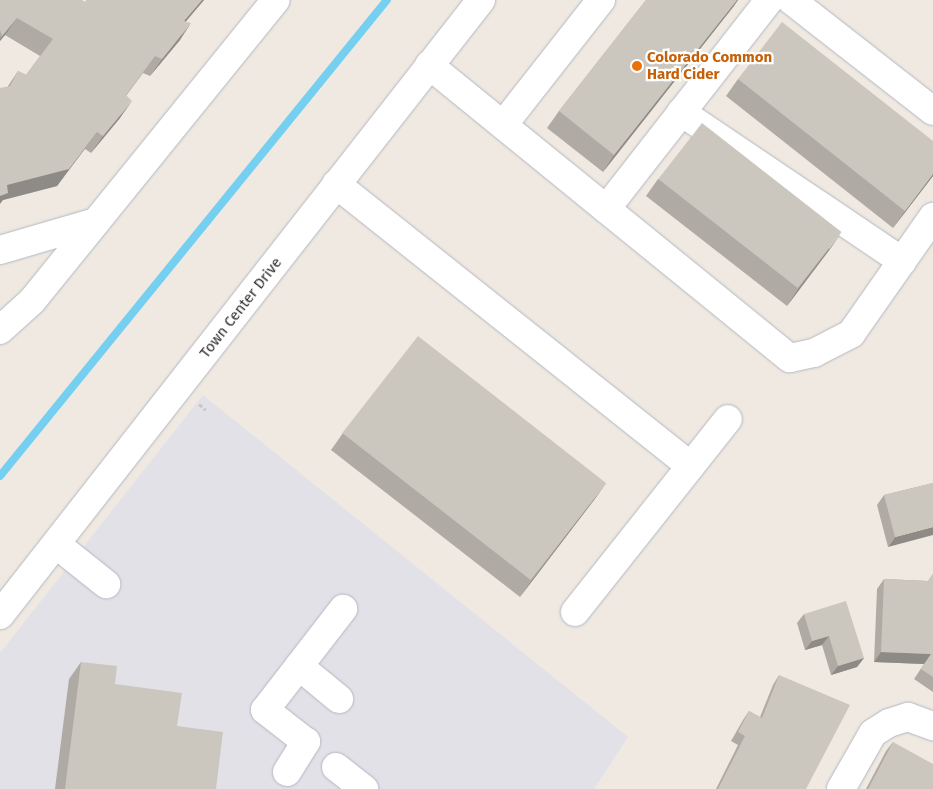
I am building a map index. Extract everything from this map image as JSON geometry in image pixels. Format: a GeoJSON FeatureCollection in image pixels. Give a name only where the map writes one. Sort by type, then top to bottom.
{"type":"FeatureCollection","features":[{"type":"Feature","properties":{"kind":"street"},"geometry":{"type":"LineString","coordinates":[[0,330],[32,300],[276,0]]}},
{"type":"Feature","properties":{"kind":"street","name":"Town Center Drive"},"geometry":{"type":"LineString","coordinates":[[0,615],[57,545],[481,0]]}},
{"type":"Feature","properties":{"kind":"street"},"geometry":{"type":"LineString","coordinates":[[503,125],[601,0]]}},
{"type":"Feature","properties":{"kind":"street"},"geometry":{"type":"LineString","coordinates":[[606,209],[769,0]]}},
{"type":"Feature","properties":{"kind":"street"},"geometry":{"type":"LineString","coordinates":[[791,0],[933,111]]}},
{"type":"Feature","properties":{"kind":"street"},"geometry":{"type":"LineString","coordinates":[[430,65],[790,358],[814,353],[851,334],[933,217]]}},
{"type":"Feature","properties":{"kind":"street"},"geometry":{"type":"LineString","coordinates":[[681,112],[902,261]]}},
{"type":"Feature","properties":{"kind":"street"},"geometry":{"type":"LineString","coordinates":[[336,184],[690,466]]}},
{"type":"Feature","properties":{"kind":"street"},"geometry":{"type":"LineString","coordinates":[[0,250],[96,222]]}},
{"type":"Feature","properties":{"kind":"street"},"geometry":{"type":"LineString","coordinates":[[575,612],[728,418]]}},
{"type":"Feature","properties":{"kind":"street"},"geometry":{"type":"LineString","coordinates":[[57,545],[106,584]]}},
{"type":"Feature","properties":{"kind":"street"},"geometry":{"type":"LineString","coordinates":[[287,772],[306,742],[265,710],[343,609]]}},
{"type":"Feature","properties":{"kind":"street"},"geometry":{"type":"LineString","coordinates":[[299,666],[339,699]]}},
{"type":"Feature","properties":{"kind":"street"},"geometry":{"type":"LineString","coordinates":[[841,789],[873,734],[889,723],[908,717],[933,726]]}},
{"type":"Feature","properties":{"kind":"street"},"geometry":{"type":"LineString","coordinates":[[336,767],[364,789]]}},
{"type":"Feature","properties":{"kind":"shaded area"},"geometry":{"type":"Polygon","coordinates":[[[203,395],[628,737],[594,789],[0,789],[0,653],[203,395]]]}},
{"type":"Feature","properties":{"kind":"building"},"geometry":{"type":"Polygon","coordinates":[[[0,0],[82,0],[85,2],[87,0],[202,0],[184,21],[191,23],[162,59],[155,56],[126,95],[132,101],[103,136],[97,132],[69,169],[7,185],[8,193],[0,196],[0,88],[10,86],[18,71],[26,75],[53,39],[17,18],[2,36],[0,30],[0,0]]]}},
{"type":"Feature","properties":{"kind":"building"},"geometry":{"type":"Polygon","coordinates":[[[646,0],[737,0],[614,155],[559,111],[646,0]]]}},
{"type":"Feature","properties":{"kind":"building"},"geometry":{"type":"Polygon","coordinates":[[[782,22],[933,141],[933,174],[905,211],[738,79],[782,22]]]}},
{"type":"Feature","properties":{"kind":"building"},"geometry":{"type":"Polygon","coordinates":[[[702,123],[841,232],[798,288],[658,179],[702,123]]]}},
{"type":"Feature","properties":{"kind":"building"},"geometry":{"type":"Polygon","coordinates":[[[418,336],[606,483],[531,580],[342,433],[418,336]]]}},
{"type":"Feature","properties":{"kind":"building"},"geometry":{"type":"Polygon","coordinates":[[[933,483],[933,527],[895,537],[884,495],[933,483]]]}},
{"type":"Feature","properties":{"kind":"building"},"geometry":{"type":"Polygon","coordinates":[[[933,574],[933,677],[921,669],[931,654],[881,652],[884,579],[928,581],[933,574]]]}},
{"type":"Feature","properties":{"kind":"building"},"geometry":{"type":"Polygon","coordinates":[[[846,601],[864,658],[838,666],[829,636],[812,641],[804,614],[846,601]]]}},
{"type":"Feature","properties":{"kind":"building"},"geometry":{"type":"Polygon","coordinates":[[[81,662],[117,666],[115,684],[182,693],[177,726],[223,732],[216,789],[65,789],[81,662]]]}},
{"type":"Feature","properties":{"kind":"building"},"geometry":{"type":"Polygon","coordinates":[[[779,675],[850,705],[806,789],[718,789],[745,736],[738,732],[749,711],[762,718],[779,675]]]}},
{"type":"Feature","properties":{"kind":"building"},"geometry":{"type":"Polygon","coordinates":[[[893,742],[933,764],[933,789],[868,789],[893,742]]]}},
{"type":"Feature","properties":{"kind":"waterway"},"geometry":{"type":"LineString","coordinates":[[0,476],[387,0]]}},
{"type":"Feature","properties":{"kind":"place","name":"Colorado Common Hard Cider"},"geometry":{"type":"Point","coordinates":[637,66]}}]}
